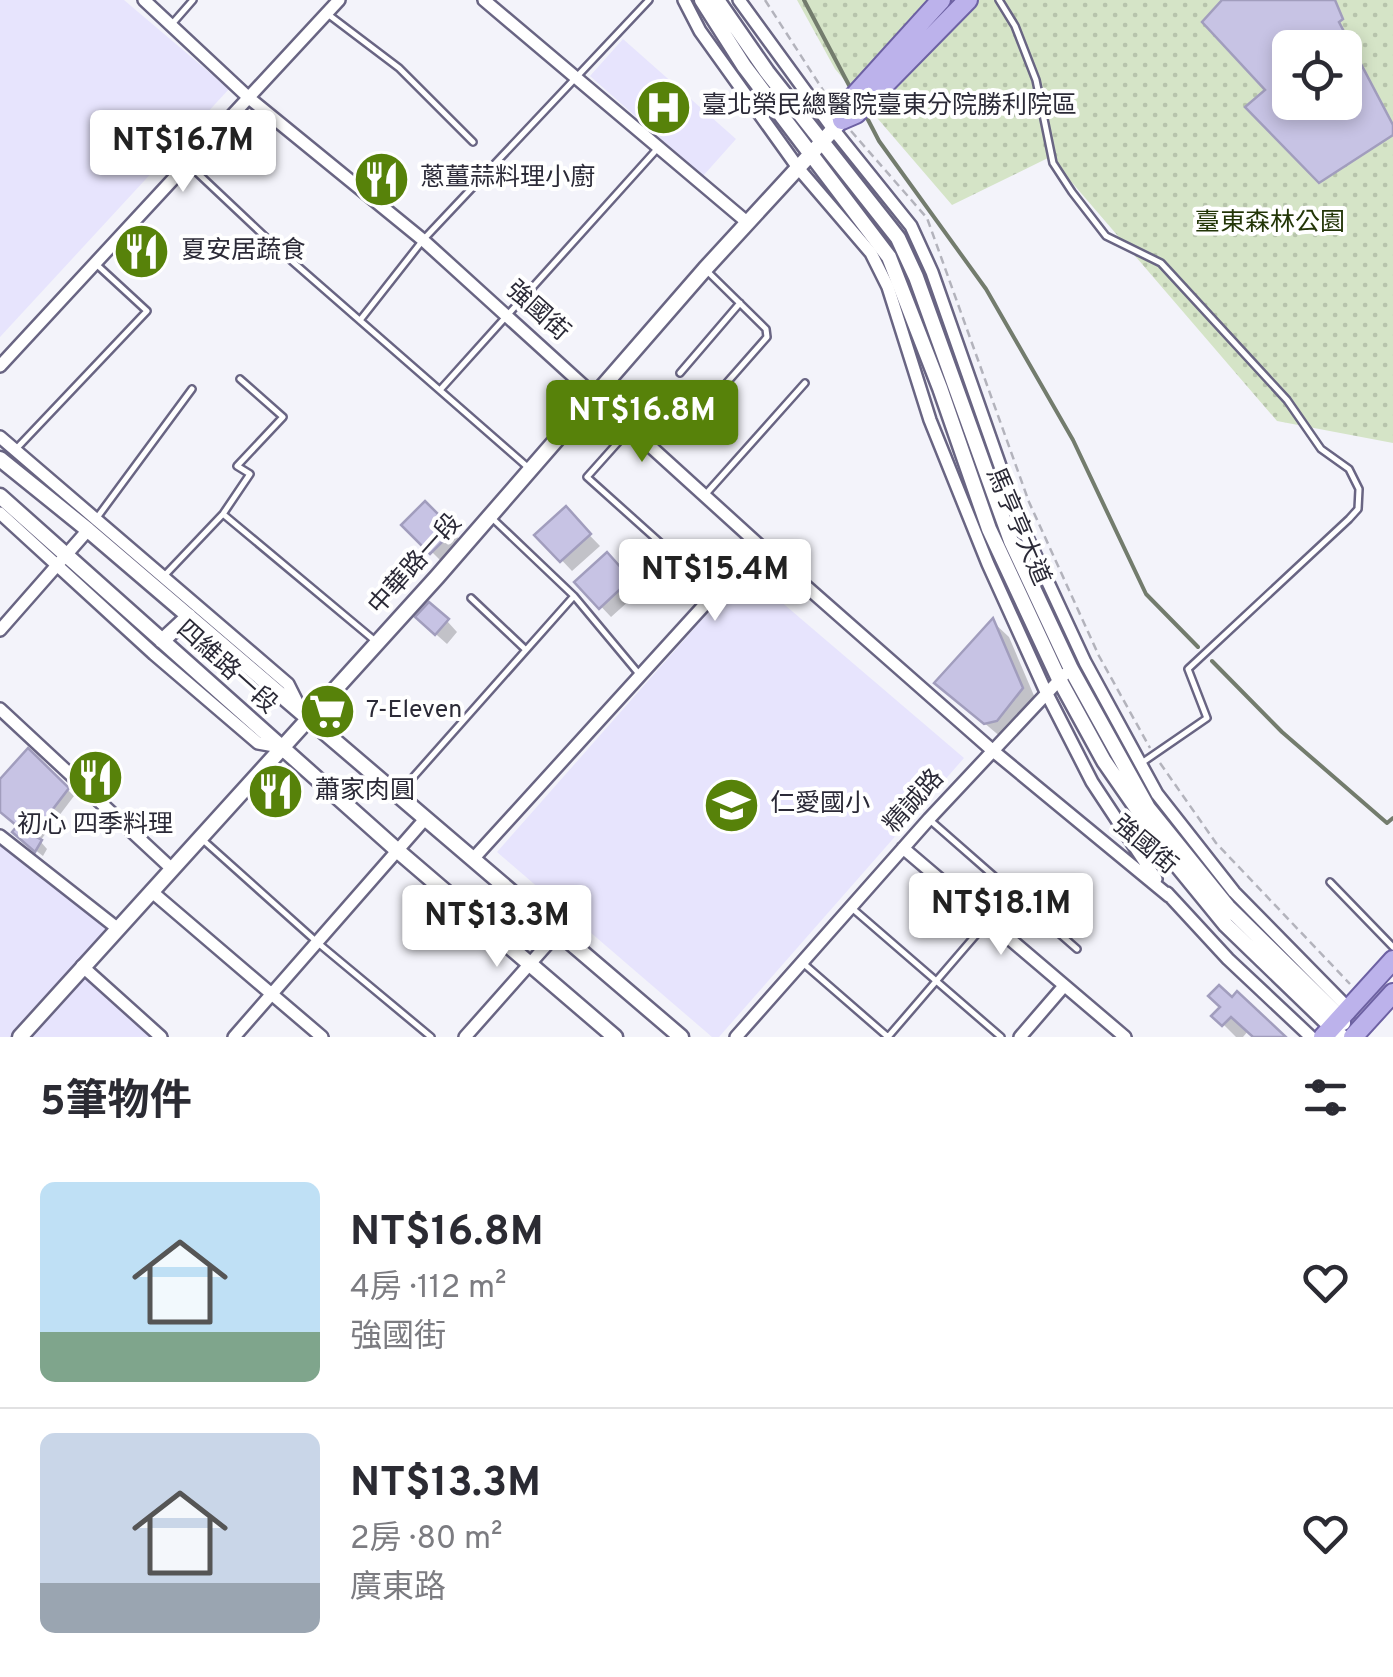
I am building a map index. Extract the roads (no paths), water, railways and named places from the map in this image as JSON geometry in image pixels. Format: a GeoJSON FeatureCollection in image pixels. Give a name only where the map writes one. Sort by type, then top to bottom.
{"type":"FeatureCollection","features":[{"type":"Feature","properties":{"kind":"main road"},"geometry":{"type":"LineString","coordinates":[[832,130],[845,106],[941,0]]}},
{"type":"Feature","properties":{"kind":"main road"},"geometry":{"type":"LineString","coordinates":[[832,130],[856,114],[968,0]]}},
{"type":"Feature","properties":{"kind":"main road"},"geometry":{"type":"LineString","coordinates":[[1344,1026],[1393,960]]}},
{"type":"Feature","properties":{"kind":"main road"},"geometry":{"type":"LineString","coordinates":[[1344,1026],[1393,993]]}},
{"type":"Feature","properties":{"kind":"street","name":"強國街"},"geometry":{"type":"LineString","coordinates":[[144,0],[249,98],[423,240],[992,750],[1169,896]]}},
{"type":"Feature","properties":{"kind":"street"},"geometry":{"type":"LineString","coordinates":[[0,366],[340,0]]}},
{"type":"Feature","properties":{"kind":"street"},"geometry":{"type":"LineString","coordinates":[[484,0],[748,223]]}},
{"type":"Feature","properties":{"kind":"street","name":"馬亨亨大道"},"geometry":{"type":"LineString","coordinates":[[684,0],[700,32],[799,169],[894,285],[940,388],[982,532],[1046,692],[1130,844],[1169,896],[1311,1037]]}},
{"type":"Feature","properties":{"kind":"street","name":"馬亨亨大道"},"geometry":{"type":"LineString","coordinates":[[702,0],[744,66],[889,257],[894,285]]}},
{"type":"Feature","properties":{"kind":"street","name":"馬亨亨大道"},"geometry":{"type":"LineString","coordinates":[[717,0],[767,72],[832,130],[898,238],[1013,524],[1172,860],[1230,909],[1344,1026]]}},
{"type":"Feature","properties":{"kind":"street","name":"馬亨亨大道"},"geometry":{"type":"LineString","coordinates":[[739,0],[832,130],[910,226],[932,272],[1013,524]]}},
{"type":"Feature","properties":{"kind":"street","name":"中華路一段"},"geometry":{"type":"LineString","coordinates":[[20,1037],[832,130]]}},
{"type":"Feature","properties":{"kind":"street"},"geometry":{"type":"LineString","coordinates":[[916,277],[932,272]]}},
{"type":"Feature","properties":{"kind":"street","name":"四維路一段"},"geometry":{"type":"LineString","coordinates":[[0,437],[189,616],[680,1037]]}},
{"type":"Feature","properties":{"kind":"street","name":"四維路一段"},"geometry":{"type":"LineString","coordinates":[[0,459],[163,577],[288,684],[305,718]]}},
{"type":"Feature","properties":{"kind":"street","name":"四維路一段"},"geometry":{"type":"LineString","coordinates":[[0,496],[154,654],[258,743],[280,747]]}},
{"type":"Feature","properties":{"kind":"street","name":"四維路一段"},"geometry":{"type":"LineString","coordinates":[[0,513],[162,641],[280,747]]}},
{"type":"Feature","properties":{"kind":"street"},"geometry":{"type":"LineString","coordinates":[[0,630],[92,524]]}},
{"type":"Feature","properties":{"kind":"street","name":"馬亨亨大道"},"geometry":{"type":"LineString","coordinates":[[982,532],[1059,679],[1129,773],[1157,794],[1230,909]]}},
{"type":"Feature","properties":{"kind":"street"},"geometry":{"type":"LineString","coordinates":[[473,859],[759,545]]}},
{"type":"Feature","properties":{"kind":"street"},"geometry":{"type":"LineString","coordinates":[[162,641],[189,616]]}},
{"type":"Feature","properties":{"kind":"street","name":"精誠路"},"geometry":{"type":"LineString","coordinates":[[736,1037],[1046,692],[1078,665],[1099,656]]}},
{"type":"Feature","properties":{"kind":"street"},"geometry":{"type":"LineString","coordinates":[[0,709],[172,869]]}},
{"type":"Feature","properties":{"kind":"street"},"geometry":{"type":"LineString","coordinates":[[280,747],[615,1037]]}},
{"type":"Feature","properties":{"kind":"street"},"geometry":{"type":"LineString","coordinates":[[1101,796],[1129,773]]}},
{"type":"Feature","properties":{"kind":"street"},"geometry":{"type":"LineString","coordinates":[[234,1037],[425,819]]}},
{"type":"Feature","properties":{"kind":"street"},"geometry":{"type":"LineString","coordinates":[[0,836],[117,928]]}},
{"type":"Feature","properties":{"kind":"street"},"geometry":{"type":"LineString","coordinates":[[903,848],[1125,1037]]}},
{"type":"Feature","properties":{"kind":"street"},"geometry":{"type":"LineString","coordinates":[[151,891],[322,1037]]}},
{"type":"Feature","properties":{"kind":"street"},"geometry":{"type":"LineString","coordinates":[[1206,935],[1230,909]]}},
{"type":"Feature","properties":{"kind":"street"},"geometry":{"type":"LineString","coordinates":[[465,1037],[559,932]]}},
{"type":"Feature","properties":{"kind":"street"},"geometry":{"type":"LineString","coordinates":[[82,966],[161,1037]]}},
{"type":"Feature","properties":{"kind":"street"},"geometry":{"type":"LineString","coordinates":[[1020,1037],[1064,986]]}},
{"type":"Feature","properties":{"kind":"lane"},"geometry":{"type":"LineString","coordinates":[[172,24],[193,0]]}},
{"type":"Feature","properties":{"kind":"lane"},"geometry":{"type":"LineString","coordinates":[[360,319],[423,240],[649,0]]}},
{"type":"Feature","properties":{"kind":"lane"},"geometry":{"type":"LineString","coordinates":[[999,0],[1015,26],[1036,80],[1054,163],[1072,192],[1106,236],[1161,263],[1288,400],[1321,449],[1349,469],[1359,489],[1358,509],[1349,520],[1188,669],[1207,718],[1129,773]]}},
{"type":"Feature","properties":{"kind":"lane"},"geometry":{"type":"LineString","coordinates":[[327,13],[399,68],[472,142]]}},
{"type":"Feature","properties":{"kind":"lane"},"geometry":{"type":"LineString","coordinates":[[440,390],[658,148]]}},
{"type":"Feature","properties":{"kind":"lane"},"geometry":{"type":"LineString","coordinates":[[186,162],[530,470]]}},
{"type":"Feature","properties":{"kind":"lane"},"geometry":{"type":"LineString","coordinates":[[15,450],[147,311],[94,263]]}},
{"type":"Feature","properties":{"kind":"lane"},"geometry":{"type":"LineString","coordinates":[[694,420],[767,336],[766,329],[705,269]]}},
{"type":"Feature","properties":{"kind":"lane"},"geometry":{"type":"LineString","coordinates":[[680,373],[740,302]]}},
{"type":"Feature","properties":{"kind":"lane"},"geometry":{"type":"LineString","coordinates":[[163,577],[223,514],[250,474],[238,466],[283,417],[240,379]]}},
{"type":"Feature","properties":{"kind":"lane"},"geometry":{"type":"LineString","coordinates":[[705,496],[805,383]]}},
{"type":"Feature","properties":{"kind":"lane"},"geometry":{"type":"LineString","coordinates":[[92,524],[192,389]]}},
{"type":"Feature","properties":{"kind":"lane"},"geometry":{"type":"LineString","coordinates":[[632,428],[587,477],[716,592]]}},
{"type":"Feature","properties":{"kind":"lane"},"geometry":{"type":"LineString","coordinates":[[223,514],[377,642]]}},
{"type":"Feature","properties":{"kind":"lane"},"geometry":{"type":"LineString","coordinates":[[490,516],[574,596],[640,676]]}},
{"type":"Feature","properties":{"kind":"lane"},"geometry":{"type":"LineString","coordinates":[[397,795],[574,596]]}},
{"type":"Feature","properties":{"kind":"lane"},"geometry":{"type":"LineString","coordinates":[[471,598],[526,650]]}},
{"type":"Feature","properties":{"kind":"lane"},"geometry":{"type":"LineString","coordinates":[[929,819],[1077,949]]}},
{"type":"Feature","properties":{"kind":"lane"},"geometry":{"type":"LineString","coordinates":[[200,837],[431,1037]]}},
{"type":"Feature","properties":{"kind":"lane"},"geometry":{"type":"LineString","coordinates":[[1330,882],[1393,947]]}},
{"type":"Feature","properties":{"kind":"lane"},"geometry":{"type":"LineString","coordinates":[[851,908],[1001,1037]]}},
{"type":"Feature","properties":{"kind":"lane"},"geometry":{"type":"LineString","coordinates":[[802,962],[888,1037],[989,920]]}},
{"type":"Feature","properties":{"kind":"waterway"},"geometry":{"type":"LineString","coordinates":[[804,0],[851,89]]}},
{"type":"Feature","properties":{"kind":"waterway"},"geometry":{"type":"LineString","coordinates":[[865,114],[879,141],[986,289],[1073,440],[1146,594],[1198,647]]}},
{"type":"Feature","properties":{"kind":"waterway"},"geometry":{"type":"LineString","coordinates":[[1212,661],[1282,732],[1387,823],[1393,818]]}},
{"type":"Feature","properties":{"kind":"place","name":"臺北榮民總醫院臺東分院勝利院區"},"geometry":{"type":"Point","coordinates":[663,107]}},
{"type":"Feature","properties":{"kind":"place","name":"蔥薑蒜料理小廚"},"geometry":{"type":"Point","coordinates":[381,179]}},
{"type":"Feature","properties":{"kind":"place","name":"夏安居蔬食"},"geometry":{"type":"Point","coordinates":[142,252]}},
{"type":"Feature","properties":{"kind":"place","name":"7-Eleven"},"geometry":{"type":"Point","coordinates":[327,711]}},
{"type":"Feature","properties":{"kind":"place","name":"初心 四季料理"},"geometry":{"type":"Point","coordinates":[95,777]}},
{"type":"Feature","properties":{"kind":"place","name":"蕭家肉圓"},"geometry":{"type":"Point","coordinates":[276,792]}},
{"type":"Feature","properties":{"kind":"place","name":"仁愛國小"},"geometry":{"type":"Point","coordinates":[731,805]}},
{"type":"Feature","properties":{"kind":"park label","name":"臺東森林公園"},"geometry":{"type":"Point","coordinates":[1270,224]}}]}
